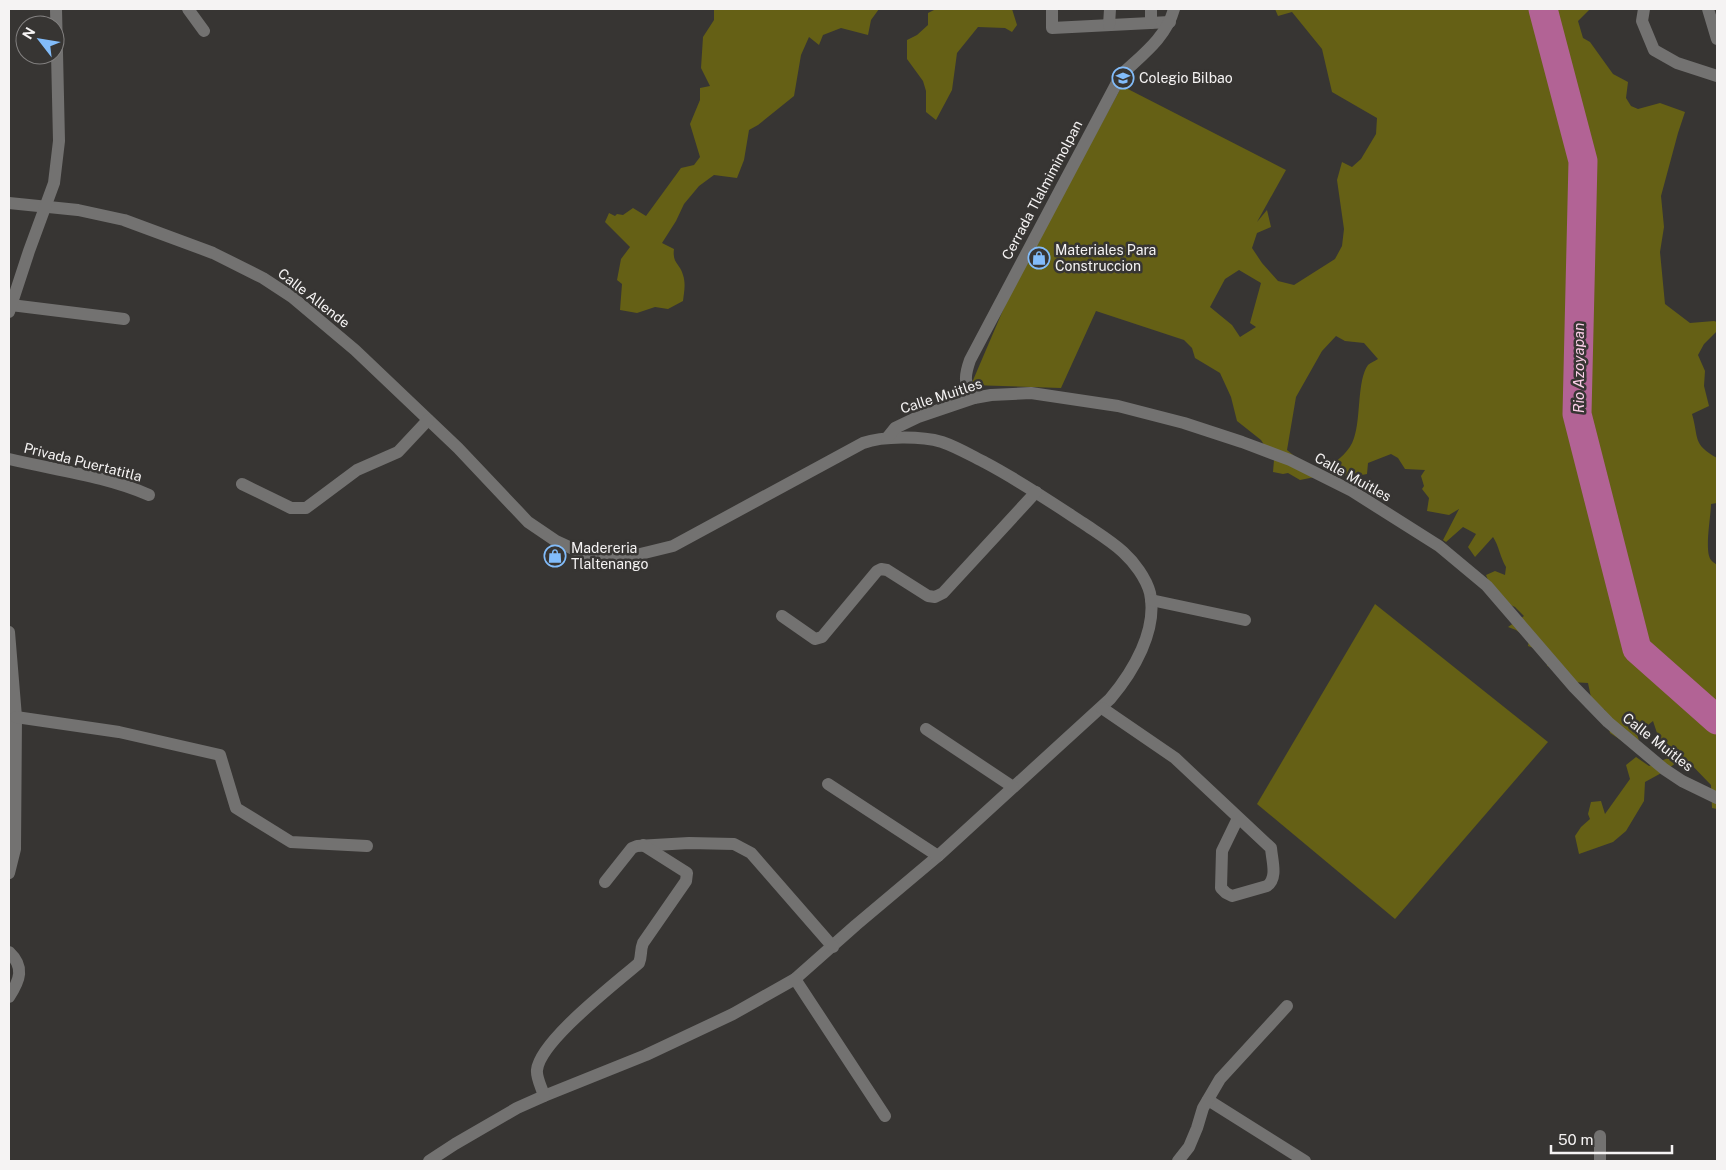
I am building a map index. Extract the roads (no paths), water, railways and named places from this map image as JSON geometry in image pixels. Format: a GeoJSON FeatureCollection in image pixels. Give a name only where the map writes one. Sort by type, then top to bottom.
{"type":"FeatureCollection","features":[{"type":"Feature","properties":{"kind":"street"},"geometry":{"type":"LineString","coordinates":[[56,9],[59,140],[54,183],[10,309],[124,319]]}},
{"type":"Feature","properties":{"kind":"street"},"geometry":{"type":"LineString","coordinates":[[188,9],[204,31]]}},
{"type":"Feature","properties":{"kind":"street"},"geometry":{"type":"LineString","coordinates":[[1052,9],[1052,28],[1170,22]]}},
{"type":"Feature","properties":{"kind":"street"},"geometry":{"type":"LineString","coordinates":[[1109,25],[1110,9]]}},
{"type":"Feature","properties":{"kind":"street"},"geometry":{"type":"LineString","coordinates":[[1151,9],[1151,23]]}},
{"type":"Feature","properties":{"kind":"street","name":"Cerrada Tlalmiminolpan"},"geometry":{"type":"LineString","coordinates":[[974,398],[966,386],[966,371],[970,360],[1121,75],[1156,43],[1170,22],[1174,9]]}},
{"type":"Feature","properties":{"kind":"street"},"geometry":{"type":"LineString","coordinates":[[1644,9],[1642,21],[1654,50],[1677,63],[1717,76]]}},
{"type":"Feature","properties":{"kind":"street"},"geometry":{"type":"LineString","coordinates":[[1708,9],[1717,39]]}},
{"type":"Feature","properties":{"kind":"street","name":"Calle Allende"},"geometry":{"type":"LineString","coordinates":[[9,203],[45,205],[124,220],[213,253],[263,278],[292,297],[355,350],[458,448],[536,529],[572,550],[604,558],[628,557],[673,546],[864,444],[876,439],[887,438]]}},
{"type":"Feature","properties":{"kind":"street","name":"Calle Muitles"},"geometry":{"type":"LineString","coordinates":[[887,438],[900,425],[918,416],[974,398],[991,395],[1031,393],[1118,406],[1184,423],[1290,460],[1352,491],[1439,546],[1487,586],[1574,687],[1608,722],[1664,769],[1682,781],[1717,798]]}},
{"type":"Feature","properties":{"kind":"street"},"geometry":{"type":"LineString","coordinates":[[242,484],[291,508],[306,508],[357,470],[398,452],[428,420]]}},
{"type":"Feature","properties":{"kind":"street"},"geometry":{"type":"LineString","coordinates":[[429,1161],[454,1144],[517,1108],[646,1055],[734,1014],[795,979],[938,856],[1102,708],[1122,686],[1136,664],[1147,635],[1151,600],[1142,576],[1122,551],[1036,492],[978,459],[943,443],[919,439],[887,438]]}},
{"type":"Feature","properties":{"kind":"street","name":"Privada Puertatitla"},"geometry":{"type":"LineString","coordinates":[[9,460],[87,476],[134,488],[150,495]]}},
{"type":"Feature","properties":{"kind":"street"},"geometry":{"type":"LineString","coordinates":[[782,616],[815,640],[819,640],[881,568],[928,596],[935,597],[943,593],[1036,492]]}},
{"type":"Feature","properties":{"kind":"street"},"geometry":{"type":"LineString","coordinates":[[1151,600],[1245,620]]}},
{"type":"Feature","properties":{"kind":"street"},"geometry":{"type":"LineString","coordinates":[[9,632],[16,717],[14,849],[9,873]]}},
{"type":"Feature","properties":{"kind":"street"},"geometry":{"type":"LineString","coordinates":[[1102,708],[1175,758],[1271,848],[1274,876],[1272,883],[1232,896],[1221,888],[1220,858],[1238,818]]}},
{"type":"Feature","properties":{"kind":"street"},"geometry":{"type":"LineString","coordinates":[[16,717],[119,732],[220,755],[236,808],[291,842],[367,846]]}},
{"type":"Feature","properties":{"kind":"street"},"geometry":{"type":"LineString","coordinates":[[926,729],[1013,787]]}},
{"type":"Feature","properties":{"kind":"street"},"geometry":{"type":"LineString","coordinates":[[828,784],[938,856]]}},
{"type":"Feature","properties":{"kind":"street"},"geometry":{"type":"LineString","coordinates":[[605,882],[632,848],[643,845],[689,843],[734,844],[751,853],[833,947]]}},
{"type":"Feature","properties":{"kind":"street"},"geometry":{"type":"LineString","coordinates":[[544,1096],[536,1073],[543,1053],[561,1032],[639,963],[642,956],[641,947],[643,943],[686,881],[686,873],[684,871],[643,845]]}},
{"type":"Feature","properties":{"kind":"street"},"geometry":{"type":"LineString","coordinates":[[9,952],[16,959],[19,966],[17,984],[9,997]]}},
{"type":"Feature","properties":{"kind":"street"},"geometry":{"type":"LineString","coordinates":[[795,979],[885,1116]]}},
{"type":"Feature","properties":{"kind":"street"},"geometry":{"type":"LineString","coordinates":[[1178,1161],[1189,1147],[1203,1108],[1220,1080],[1287,1006]]}},
{"type":"Feature","properties":{"kind":"street"},"geometry":{"type":"LineString","coordinates":[[1208,1100],[1305,1161]]}},
{"type":"Feature","properties":{"kind":"street"},"geometry":{"type":"LineString","coordinates":[[1600,1136],[1600,1161]]}},
{"type":"Feature","properties":{"kind":"waterway","name":"Rio Azoyapan"},"geometry":{"type":"LineString","coordinates":[[1543,9],[1583,161],[1577,414],[1637,649],[1717,720]]}},
{"type":"Feature","properties":{"kind":"place","name":"Colegio Bilbao"},"geometry":{"type":"Point","coordinates":[1123,78]}},
{"type":"Feature","properties":{"kind":"place","name":"Materiales Para Construccion"},"geometry":{"type":"Point","coordinates":[1039,258]}},
{"type":"Feature","properties":{"kind":"place","name":"Madereria Tlaltenango"},"geometry":{"type":"Point","coordinates":[555,556]}}]}
